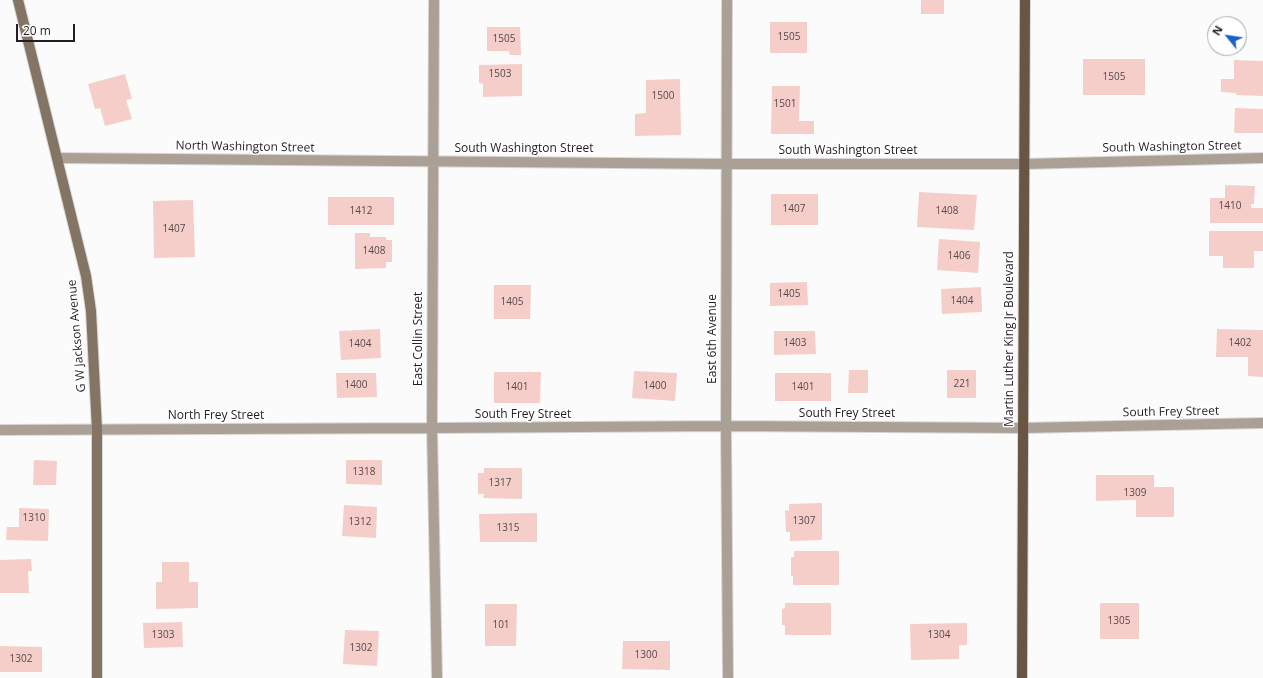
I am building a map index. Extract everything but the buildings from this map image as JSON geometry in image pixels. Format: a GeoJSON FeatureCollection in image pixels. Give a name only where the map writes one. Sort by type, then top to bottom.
{"type":"FeatureCollection","features":[{"type":"Feature","properties":{"kind":"main road","name":"Martin Luther King Jr Boulevard"},"geometry":{"type":"LineString","coordinates":[[1022,678],[1024,0]]}},
{"type":"Feature","properties":{"kind":"street","name":"G W Jackson Avenue"},"geometry":{"type":"LineString","coordinates":[[18,0],[86,276],[91,310],[97,430],[97,678]]}},
{"type":"Feature","properties":{"kind":"street","name":"East Collin Street"},"geometry":{"type":"LineString","coordinates":[[434,0],[432,428],[437,678]]}},
{"type":"Feature","properties":{"kind":"street","name":"East 6th Avenue"},"geometry":{"type":"LineString","coordinates":[[727,0],[726,426],[728,678]]}},
{"type":"Feature","properties":{"kind":"street","name":"North Washington Street"},"geometry":{"type":"LineString","coordinates":[[57,158],[433,162]]}},
{"type":"Feature","properties":{"kind":"street","name":"South Washington Street"},"geometry":{"type":"LineString","coordinates":[[433,162],[1024,164],[1263,158]]}},
{"type":"Feature","properties":{"kind":"street","name":"South Frey Street"},"geometry":{"type":"LineString","coordinates":[[432,428],[726,426],[1022,428],[1263,423]]}},
{"type":"Feature","properties":{"kind":"street","name":"North Frey Street"},"geometry":{"type":"LineString","coordinates":[[0,430],[432,428]]}}]}
